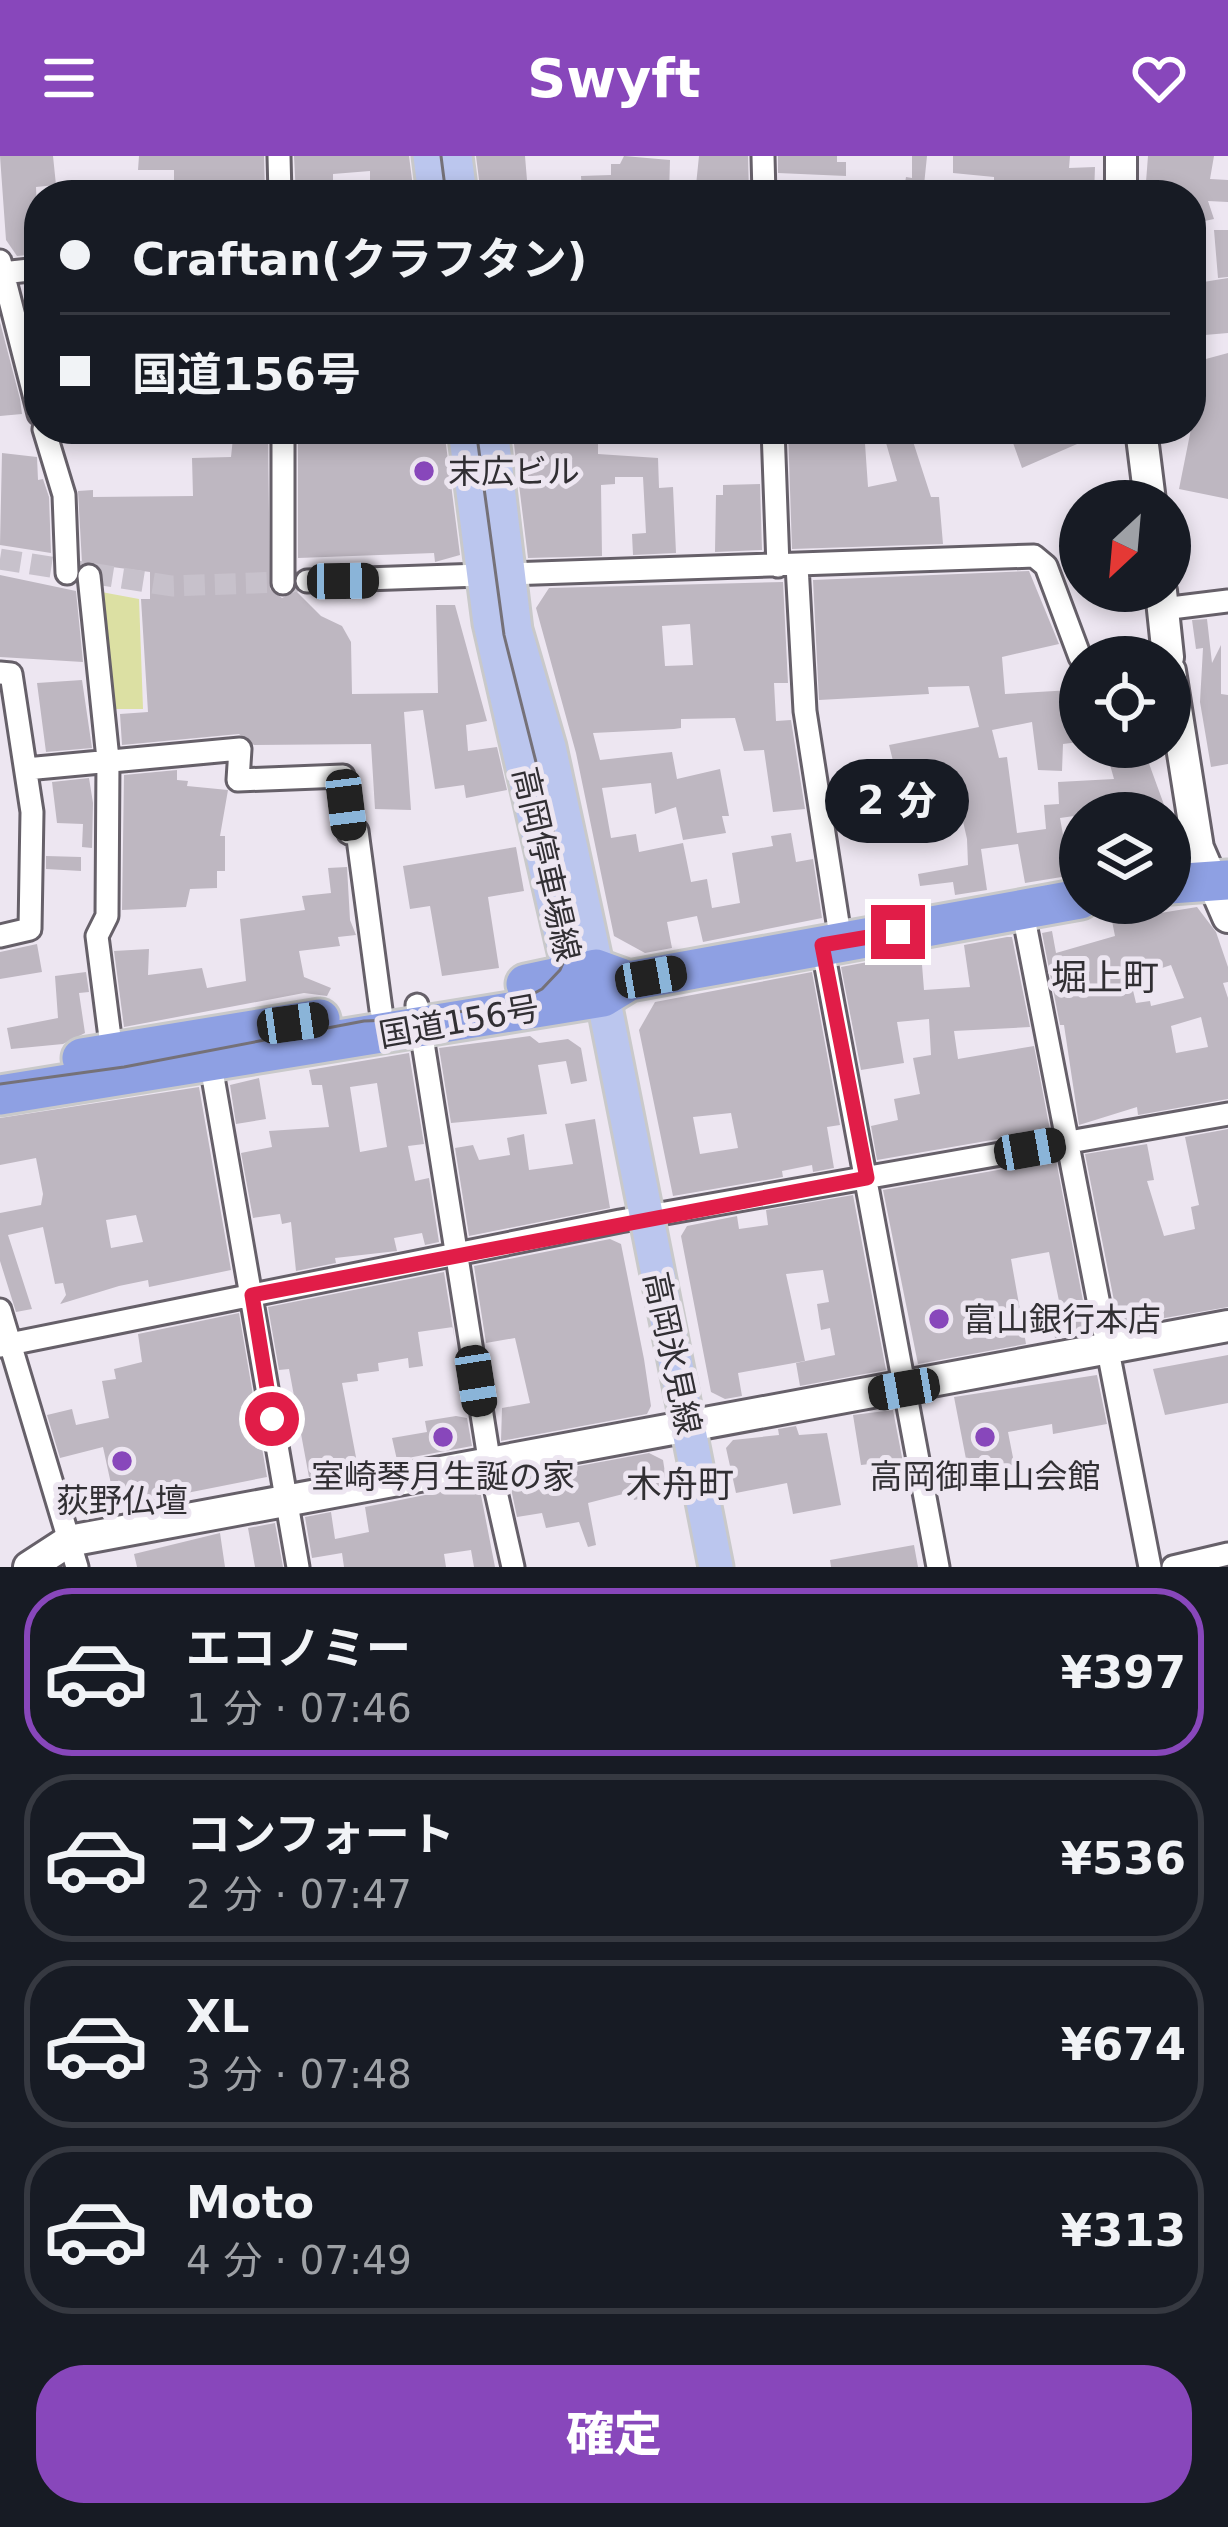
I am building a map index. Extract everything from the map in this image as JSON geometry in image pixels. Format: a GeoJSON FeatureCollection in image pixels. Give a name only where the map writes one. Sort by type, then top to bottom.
{"type":"FeatureCollection","features":[{"type":"Feature","properties":{"kind":"highway"},"geometry":{"type":"LineString","coordinates":[[1191,882],[1221,879]]}},
{"type":"Feature","properties":{"kind":"highway","name":"国道156号"},"geometry":{"type":"LineString","coordinates":[[0,1095],[208,1050],[1059,902]]}},
{"type":"Feature","properties":{"kind":"highway","name":"国道156号"},"geometry":{"type":"LineString","coordinates":[[0,1072],[112,1053],[208,1050]]}},
{"type":"Feature","properties":{"kind":"main road","name":"高岡停車場線"},"geometry":{"type":"LineString","coordinates":[[468,444],[497,578],[600,980]]}},
{"type":"Feature","properties":{"kind":"main road","name":"高岡停車場線"},"geometry":{"type":"LineString","coordinates":[[491,444],[497,578]]}},
{"type":"Feature","properties":{"kind":"main road","name":"高岡氷見線"},"geometry":{"type":"LineString","coordinates":[[600,980],[716,1567]]}},
{"type":"Feature","properties":{"kind":"street"},"geometry":{"type":"LineString","coordinates":[[1,267],[24,356]]}},
{"type":"Feature","properties":{"kind":"street"},"geometry":{"type":"LineString","coordinates":[[49,444],[64,495],[108,759],[107,916],[97,936],[112,1053]]}},
{"type":"Feature","properties":{"kind":"street"},"geometry":{"type":"LineString","coordinates":[[283,583],[284,444]]}},
{"type":"Feature","properties":{"kind":"street"},"geometry":{"type":"LineString","coordinates":[[775,444],[831,944],[867,1178],[938,1567]]}},
{"type":"Feature","properties":{"kind":"street"},"geometry":{"type":"LineString","coordinates":[[1144,444],[1148,480]]}},
{"type":"Feature","properties":{"kind":"street"},"geometry":{"type":"LineString","coordinates":[[307,581],[1034,556],[1046,566],[1072,636]]}},
{"type":"Feature","properties":{"kind":"street"},"geometry":{"type":"LineString","coordinates":[[1191,600],[1228,601]]}},
{"type":"Feature","properties":{"kind":"street"},"geometry":{"type":"LineString","coordinates":[[0,673],[11,674],[32,812],[29,929],[0,936]]}},
{"type":"Feature","properties":{"kind":"street"},"geometry":{"type":"LineString","coordinates":[[26,769],[240,749],[238,780],[343,776],[349,833],[357,831],[406,1014],[513,1567]]}},
{"type":"Feature","properties":{"kind":"street"},"geometry":{"type":"LineString","coordinates":[[1180,768],[1198,848],[1221,879],[1228,917]]}},
{"type":"Feature","properties":{"kind":"street"},"geometry":{"type":"LineString","coordinates":[[1022,908],[1150,1567]]}},
{"type":"Feature","properties":{"kind":"street"},"geometry":{"type":"LineString","coordinates":[[208,1050],[298,1567]]}},
{"type":"Feature","properties":{"kind":"street"},"geometry":{"type":"LineString","coordinates":[[4,1345],[645,1217],[1228,1114]]}},
{"type":"Feature","properties":{"kind":"street"},"geometry":{"type":"LineString","coordinates":[[0,1310],[4,1345],[73,1554]]}},
{"type":"Feature","properties":{"kind":"street"},"geometry":{"type":"LineString","coordinates":[[28,1567],[285,1502],[1228,1326]]}},
{"type":"Feature","properties":{"kind":"street"},"geometry":{"type":"LineString","coordinates":[[1173,1567],[1228,1554]]}},
{"type":"Feature","properties":{"kind":"green space"},"geometry":{"type":"Polygon","coordinates":[[[96,591],[139,599],[143,709],[109,709],[96,591]]]}},
{"type":"Feature","properties":{"kind":"building"},"geometry":{"type":"Polygon","coordinates":[[[0,156],[53,156],[55,180],[24,180],[24,255],[17,256],[6,240],[0,156]]]}},
{"type":"Feature","properties":{"kind":"building"},"geometry":{"type":"Polygon","coordinates":[[[139,156],[264,156],[265,180],[174,180],[174,170],[138,170],[139,156]]]}},
{"type":"Feature","properties":{"kind":"building"},"geometry":{"type":"Polygon","coordinates":[[[294,156],[409,156],[412,180],[370,180],[370,171],[333,174],[333,180],[295,180],[294,156]]]}},
{"type":"Feature","properties":{"kind":"building"},"geometry":{"type":"Polygon","coordinates":[[[476,156],[525,156],[527,180],[479,180],[476,156]]]}},
{"type":"Feature","properties":{"kind":"building"},"geometry":{"type":"Polygon","coordinates":[[[624,156],[670,160],[669,180],[581,180],[581,176],[611,175],[611,164],[620,164],[624,156]]]}},
{"type":"Feature","properties":{"kind":"building"},"geometry":{"type":"Polygon","coordinates":[[[699,156],[748,156],[749,180],[697,180],[699,156]]]}},
{"type":"Feature","properties":{"kind":"building"},"geometry":{"type":"Polygon","coordinates":[[[778,156],[837,156],[837,162],[846,162],[846,176],[778,173],[778,156]]]}},
{"type":"Feature","properties":{"kind":"building"},"geometry":{"type":"Polygon","coordinates":[[[912,156],[927,156],[925,180],[906,180],[912,178],[912,156]]]}},
{"type":"Feature","properties":{"kind":"building"},"geometry":{"type":"Polygon","coordinates":[[[953,156],[1070,156],[1069,168],[1095,167],[1095,180],[994,180],[953,173],[953,156]]]}},
{"type":"Feature","properties":{"kind":"building"},"geometry":{"type":"Polygon","coordinates":[[[1148,156],[1214,156],[1210,179],[1228,180],[1228,202],[1208,201],[1214,219],[1206,221],[1206,180],[1146,180],[1148,156]]]}},
{"type":"Feature","properties":{"kind":"building"},"geometry":{"type":"Polygon","coordinates":[[[1214,230],[1228,230],[1228,277],[1218,278],[1214,230]]]}},
{"type":"Feature","properties":{"kind":"building"},"geometry":{"type":"Polygon","coordinates":[[[1228,278],[1228,333],[1206,335],[1206,282],[1228,278]]]}},
{"type":"Feature","properties":{"kind":"building"},"geometry":{"type":"Polygon","coordinates":[[[0,322],[20,399],[22,414],[0,416],[0,322]]]}},
{"type":"Feature","properties":{"kind":"building"},"geometry":{"type":"Polygon","coordinates":[[[1228,353],[1228,499],[1191,491],[1191,480],[1181,480],[1188,444],[1206,444],[1206,359],[1228,353]]]}},
{"type":"Feature","properties":{"kind":"building"},"geometry":{"type":"Polygon","coordinates":[[[232,444],[268,444],[270,589],[282,598],[296,591],[321,616],[342,626],[351,642],[352,694],[438,693],[436,605],[455,605],[487,721],[466,725],[468,751],[497,747],[507,790],[466,798],[464,785],[435,789],[423,710],[404,712],[411,810],[375,809],[371,744],[254,745],[239,734],[122,745],[120,714],[148,712],[141,599],[150,599],[150,572],[82,563],[78,491],[93,490],[93,497],[193,496],[192,458],[231,457],[232,444]]]}},
{"type":"Feature","properties":{"kind":"building"},"geometry":{"type":"Polygon","coordinates":[[[298,444],[446,444],[460,555],[435,562],[434,553],[298,558],[298,444]]]}},
{"type":"Feature","properties":{"kind":"building"},"geometry":{"type":"Polygon","coordinates":[[[514,444],[598,444],[598,454],[658,458],[659,488],[673,487],[676,553],[633,555],[632,534],[646,533],[643,477],[615,477],[615,484],[601,485],[602,556],[528,558],[514,444]]]}},
{"type":"Feature","properties":{"kind":"building"},"geometry":{"type":"Polygon","coordinates":[[[788,444],[865,444],[868,487],[897,481],[886,444],[914,444],[931,497],[939,497],[943,544],[792,549],[788,444]]]}},
{"type":"Feature","properties":{"kind":"building"},"geometry":{"type":"Polygon","coordinates":[[[1013,444],[1077,444],[1022,468],[1013,444]]]}},
{"type":"Feature","properties":{"kind":"building"},"geometry":{"type":"Polygon","coordinates":[[[2,453],[37,457],[38,480],[43,479],[49,497],[51,553],[0,545],[2,453]]]}},
{"type":"Feature","properties":{"kind":"building"},"geometry":{"type":"Polygon","coordinates":[[[760,484],[762,550],[715,552],[716,495],[723,495],[723,485],[760,484]]]}},
{"type":"Feature","properties":{"kind":"building"},"geometry":{"type":"Polygon","coordinates":[[[1029,571],[1059,644],[1002,657],[1005,694],[1059,691],[1062,771],[1038,770],[1032,722],[992,730],[999,758],[1007,757],[1017,833],[1046,829],[1044,805],[1059,804],[1059,877],[1025,883],[1018,844],[981,849],[987,890],[955,895],[953,882],[920,886],[918,874],[968,865],[967,839],[960,808],[921,818],[919,806],[905,809],[889,745],[979,727],[969,686],[928,687],[929,694],[819,700],[813,580],[1029,571]]]}},
{"type":"Feature","properties":{"kind":"building"},"geometry":{"type":"Polygon","coordinates":[[[0,575],[76,591],[83,662],[0,657],[0,575]]]}},
{"type":"Feature","properties":{"kind":"building"},"geometry":{"type":"Polygon","coordinates":[[[783,582],[788,683],[774,683],[776,721],[791,720],[805,809],[773,812],[764,750],[744,751],[735,718],[681,719],[681,728],[593,733],[600,760],[672,752],[677,779],[720,769],[729,816],[722,816],[726,833],[683,840],[676,807],[655,814],[651,783],[602,788],[611,838],[636,834],[639,852],[683,843],[691,882],[707,879],[712,908],[740,903],[732,853],[773,846],[771,836],[791,833],[796,862],[813,859],[822,918],[703,942],[697,916],[667,922],[672,948],[645,953],[614,936],[576,753],[536,608],[549,588],[783,582]],[[690,624],[662,626],[665,666],[693,665],[690,624]]]}},
{"type":"Feature","properties":{"kind":"building"},"geometry":{"type":"Polygon","coordinates":[[[1207,619],[1212,663],[1221,645],[1221,694],[1228,695],[1228,764],[1211,767],[1200,702],[1203,648],[1196,649],[1192,620],[1207,619]]]}},
{"type":"Feature","properties":{"kind":"building"},"geometry":{"type":"Polygon","coordinates":[[[82,680],[92,748],[46,752],[37,683],[82,680]]]}},
{"type":"Feature","properties":{"kind":"building"},"geometry":{"type":"Polygon","coordinates":[[[1111,768],[1151,768],[1159,792],[1059,792],[1059,804],[1058,782],[1114,779],[1111,768]]]}},
{"type":"Feature","properties":{"kind":"building"},"geometry":{"type":"Polygon","coordinates":[[[177,770],[177,780],[188,781],[187,786],[228,790],[220,836],[225,836],[225,871],[217,871],[217,888],[190,889],[186,907],[122,910],[124,775],[177,770]]]}},
{"type":"Feature","properties":{"kind":"building"},"geometry":{"type":"Polygon","coordinates":[[[89,778],[92,848],[82,847],[83,824],[57,823],[52,782],[89,778]]]}},
{"type":"Feature","properties":{"kind":"building"},"geometry":{"type":"Polygon","coordinates":[[[516,847],[524,891],[488,897],[499,968],[442,976],[430,906],[410,909],[403,866],[516,847]]]}},
{"type":"Feature","properties":{"kind":"building"},"geometry":{"type":"Polygon","coordinates":[[[46,856],[81,857],[81,871],[46,869],[46,856]]]}},
{"type":"Feature","properties":{"kind":"building"},"geometry":{"type":"Polygon","coordinates":[[[347,867],[350,920],[356,935],[338,937],[340,946],[299,951],[304,977],[331,988],[327,996],[304,993],[124,1027],[114,951],[149,949],[148,975],[202,968],[207,988],[246,981],[240,919],[305,910],[302,896],[331,893],[328,868],[347,867]]]}},
{"type":"Feature","properties":{"kind":"building"},"geometry":{"type":"Polygon","coordinates":[[[1197,907],[1216,932],[1228,967],[1228,982],[1223,983],[1228,998],[1228,1099],[1138,1115],[1137,1107],[1079,1125],[1064,1025],[1060,1025],[1042,933],[1052,931],[1056,953],[1115,936],[1113,924],[1191,924],[1191,908],[1197,907]],[[1155,965],[1128,969],[1136,1003],[1150,1001],[1151,1006],[1184,998],[1171,965],[1156,970],[1155,965]],[[1201,1017],[1171,1026],[1176,1053],[1208,1047],[1201,1017]]]}},
{"type":"Feature","properties":{"kind":"building"},"geometry":{"type":"Polygon","coordinates":[[[1012,937],[1030,1027],[954,1031],[958,1059],[1034,1046],[1050,1130],[877,1160],[871,1126],[898,1120],[894,1099],[920,1094],[913,1058],[931,1055],[929,1019],[897,1022],[904,1063],[861,1070],[841,967],[921,952],[924,990],[970,987],[964,945],[1012,937]]]}},
{"type":"Feature","properties":{"kind":"building"},"geometry":{"type":"Polygon","coordinates":[[[37,944],[42,972],[0,979],[0,952],[37,944]]]}},
{"type":"Feature","properties":{"kind":"building"},"geometry":{"type":"Polygon","coordinates":[[[86,972],[89,992],[79,993],[85,1033],[63,1044],[11,1049],[7,1028],[58,1018],[55,976],[86,972]]]}},
{"type":"Feature","properties":{"kind":"building"},"geometry":{"type":"Polygon","coordinates":[[[812,972],[840,1125],[827,1127],[834,1168],[813,1172],[812,1165],[782,1171],[783,1177],[673,1196],[639,1030],[655,1002],[812,972]],[[731,1113],[693,1117],[700,1154],[738,1148],[731,1113]]]}},
{"type":"Feature","properties":{"kind":"building"},"geometry":{"type":"Polygon","coordinates":[[[530,1036],[539,1043],[568,1039],[581,1048],[587,1081],[571,1084],[566,1061],[538,1065],[547,1114],[451,1123],[439,1048],[530,1036]]]}},
{"type":"Feature","properties":{"kind":"building"},"geometry":{"type":"Polygon","coordinates":[[[409,1053],[424,1144],[408,1146],[415,1181],[429,1178],[439,1242],[425,1245],[422,1233],[394,1238],[397,1251],[335,1258],[336,1263],[296,1271],[291,1222],[282,1224],[280,1214],[253,1218],[241,1153],[272,1147],[269,1131],[329,1127],[322,1085],[312,1085],[309,1070],[409,1053]],[[377,1083],[350,1087],[360,1152],[387,1147],[377,1083]]]}},
{"type":"Feature","properties":{"kind":"building"},"geometry":{"type":"Polygon","coordinates":[[[259,1078],[266,1119],[236,1124],[230,1085],[259,1078]]]}},
{"type":"Feature","properties":{"kind":"building"},"geometry":{"type":"Polygon","coordinates":[[[199,1087],[231,1270],[149,1287],[148,1280],[60,1304],[66,1295],[63,1283],[55,1284],[43,1227],[8,1235],[32,1309],[16,1312],[0,1261],[0,1213],[41,1205],[43,1194],[36,1158],[0,1165],[0,1118],[199,1087]],[[136,1215],[106,1220],[111,1248],[143,1242],[136,1215]]]}},
{"type":"Feature","properties":{"kind":"building"},"geometry":{"type":"Polygon","coordinates":[[[595,1119],[610,1208],[469,1236],[455,1148],[473,1145],[479,1160],[510,1155],[507,1138],[524,1134],[529,1170],[573,1164],[565,1124],[595,1119]]]}},
{"type":"Feature","properties":{"kind":"building"},"geometry":{"type":"Polygon","coordinates":[[[1228,1129],[1228,1307],[1119,1326],[1085,1154],[1147,1144],[1154,1180],[1147,1181],[1164,1236],[1195,1229],[1191,1207],[1199,1205],[1185,1137],[1228,1129]]]}},
{"type":"Feature","properties":{"kind":"building"},"geometry":{"type":"Polygon","coordinates":[[[1056,1160],[1089,1332],[1055,1338],[1051,1316],[1059,1314],[1059,1301],[1049,1252],[1011,1259],[1026,1344],[918,1364],[883,1190],[1056,1160]]]}},
{"type":"Feature","properties":{"kind":"building"},"geometry":{"type":"Polygon","coordinates":[[[853,1195],[886,1370],[800,1386],[796,1363],[835,1355],[830,1328],[821,1330],[817,1304],[829,1302],[823,1270],[786,1274],[805,1361],[738,1373],[742,1396],[725,1399],[711,1392],[681,1236],[687,1226],[737,1216],[739,1229],[768,1225],[766,1210],[853,1195]]]}},
{"type":"Feature","properties":{"kind":"building"},"geometry":{"type":"Polygon","coordinates":[[[610,1239],[621,1244],[644,1359],[651,1406],[647,1414],[501,1441],[502,1408],[530,1403],[515,1338],[486,1343],[474,1266],[610,1239]]]}},
{"type":"Feature","properties":{"kind":"building"},"geometry":{"type":"Polygon","coordinates":[[[444,1272],[453,1327],[418,1332],[423,1366],[409,1368],[408,1358],[378,1363],[379,1371],[357,1374],[358,1381],[342,1383],[358,1468],[309,1477],[289,1369],[279,1370],[268,1307],[444,1272]]]}},
{"type":"Feature","properties":{"kind":"building"},"geometry":{"type":"Polygon","coordinates":[[[239,1313],[267,1477],[116,1507],[103,1447],[60,1458],[47,1415],[72,1409],[76,1425],[109,1418],[102,1381],[116,1379],[114,1369],[142,1362],[138,1334],[239,1313]]]}},
{"type":"Feature","properties":{"kind":"building"},"geometry":{"type":"Polygon","coordinates":[[[1228,1355],[1228,1403],[1165,1415],[1153,1369],[1228,1355]]]}},
{"type":"Feature","properties":{"kind":"building"},"geometry":{"type":"Polygon","coordinates":[[[1097,1375],[1107,1424],[1053,1434],[1052,1424],[1008,1432],[1017,1478],[972,1490],[954,1397],[1097,1375]]]}},
{"type":"Feature","properties":{"kind":"building"},"geometry":{"type":"Polygon","coordinates":[[[893,1410],[905,1473],[873,1479],[870,1464],[861,1465],[853,1415],[893,1410]]]}},
{"type":"Feature","properties":{"kind":"building"},"geometry":{"type":"Polygon","coordinates":[[[467,1418],[472,1446],[397,1460],[392,1438],[427,1432],[425,1421],[467,1418]]]}},
{"type":"Feature","properties":{"kind":"building"},"geometry":{"type":"Polygon","coordinates":[[[796,1426],[799,1435],[827,1433],[841,1505],[793,1514],[787,1483],[736,1493],[726,1448],[733,1440],[779,1435],[778,1429],[796,1426]]]}},
{"type":"Feature","properties":{"kind":"building"},"geometry":{"type":"Polygon","coordinates":[[[649,1453],[663,1460],[668,1492],[634,1500],[631,1492],[588,1503],[596,1545],[588,1547],[579,1522],[546,1528],[542,1513],[517,1517],[509,1479],[649,1453]]]}},
{"type":"Feature","properties":{"kind":"building"},"geometry":{"type":"Polygon","coordinates":[[[465,1487],[480,1490],[495,1567],[474,1567],[471,1550],[444,1554],[446,1567],[344,1567],[342,1553],[312,1558],[305,1517],[331,1512],[335,1539],[369,1532],[365,1507],[465,1487]]]}},
{"type":"Feature","properties":{"kind":"building"},"geometry":{"type":"Polygon","coordinates":[[[275,1523],[283,1567],[255,1567],[248,1528],[275,1523]]]}},
{"type":"Feature","properties":{"kind":"building"},"geometry":{"type":"Polygon","coordinates":[[[220,1533],[225,1567],[137,1567],[134,1554],[220,1533]]]}},
{"type":"Feature","properties":{"kind":"building"},"geometry":{"type":"Polygon","coordinates":[[[914,1545],[918,1567],[831,1567],[830,1560],[914,1545]]]}},
{"type":"Feature","properties":{"kind":"tunnel"},"geometry":{"type":"LineString","coordinates":[[0,559],[172,586],[307,581]]}},
{"type":"Feature","properties":{"kind":"tram line"},"geometry":{"type":"LineString","coordinates":[[441,156],[444,180]]}},
{"type":"Feature","properties":{"kind":"tram line"},"geometry":{"type":"LineString","coordinates":[[0,1084],[124,1067],[364,1021],[419,1019],[520,1001],[542,989],[560,970],[574,939],[575,917],[504,635],[478,444]]}},
{"type":"Feature","properties":{"kind":"place","name":"末広ビル"},"geometry":{"type":"Point","coordinates":[424,471]}},
{"type":"Feature","properties":{"kind":"place","name":"富山銀行本店"},"geometry":{"type":"Point","coordinates":[939,1319]}},
{"type":"Feature","properties":{"kind":"place","name":"室崎琴月生誕の家"},"geometry":{"type":"Point","coordinates":[443,1437]}},
{"type":"Feature","properties":{"kind":"place","name":"高岡御車山会館"},"geometry":{"type":"Point","coordinates":[985,1437]}},
{"type":"Feature","properties":{"kind":"place","name":"荻野仏壇"},"geometry":{"type":"Point","coordinates":[122,1461]}},
{"type":"Feature","properties":{"kind":"district","name":"堀上町"},"geometry":{"type":"Point","coordinates":[1105,977]}},
{"type":"Feature","properties":{"kind":"district","name":"木舟町"},"geometry":{"type":"Point","coordinates":[680,1484]}},
{"type":"Feature","properties":{"kind":"route"},"geometry":{"type":"LineString","coordinates":[[272,1419],[252,1295],[620,1221],[867,1178],[822,945],[898,932]]}}]}
